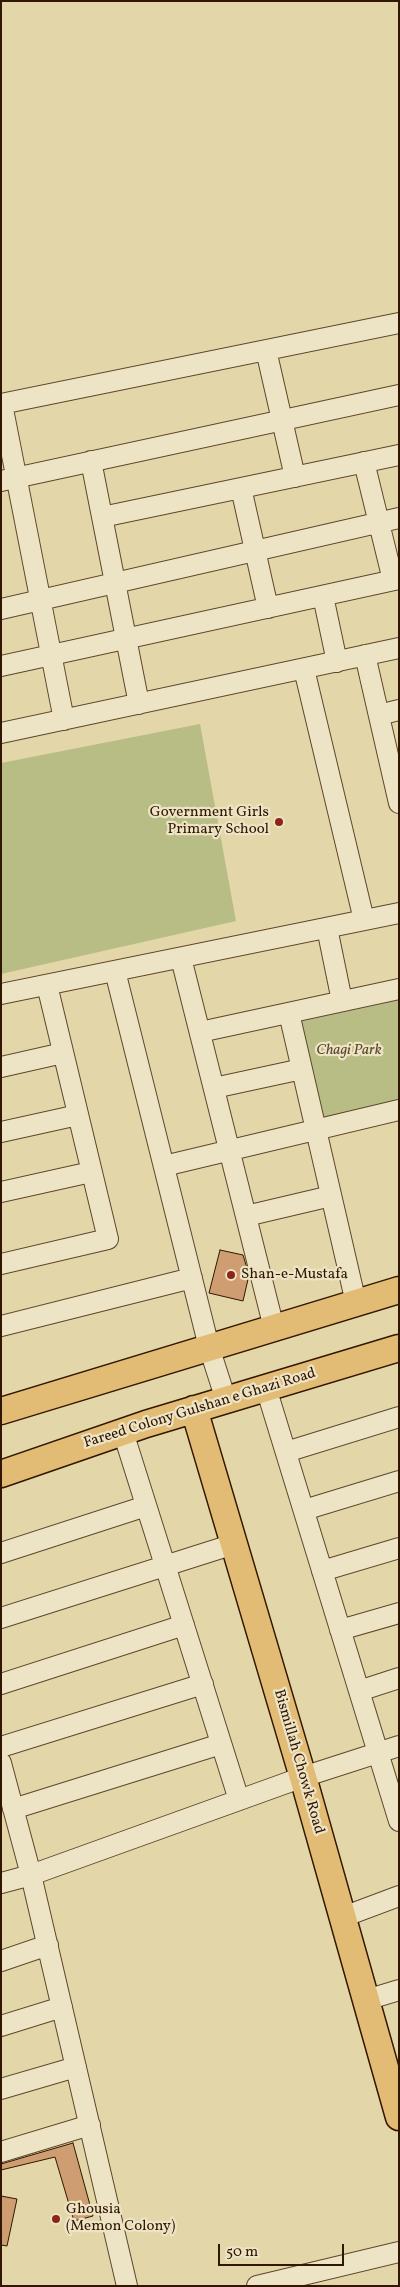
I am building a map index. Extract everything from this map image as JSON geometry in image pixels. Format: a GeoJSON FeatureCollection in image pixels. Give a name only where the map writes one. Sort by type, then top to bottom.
{"type":"FeatureCollection","features":[{"type":"Feature","properties":{"kind":"main road"},"geometry":{"type":"LineString","coordinates":[[1,1411],[399,1290]]}},
{"type":"Feature","properties":{"kind":"main road","name":"Fareed Colony Gulshan e Ghazi Road"},"geometry":{"type":"LineString","coordinates":[[1,1474],[194,1409],[399,1348]]}},
{"type":"Feature","properties":{"kind":"main road","name":"Bismillah Chowk Road"},"geometry":{"type":"LineString","coordinates":[[194,1409],[303,1777],[399,2116]]}},
{"type":"Feature","properties":{"kind":"street"},"geometry":{"type":"LineString","coordinates":[[64,720],[41,600],[9,480],[2,404],[399,323]]}},
{"type":"Feature","properties":{"kind":"street"},"geometry":{"type":"LineString","coordinates":[[266,350],[295,477]]}},
{"type":"Feature","properties":{"kind":"street"},"geometry":{"type":"LineString","coordinates":[[9,480],[399,394]]}},
{"type":"Feature","properties":{"kind":"street"},"geometry":{"type":"LineString","coordinates":[[102,517],[399,455]]}},
{"type":"Feature","properties":{"kind":"street"},"geometry":{"type":"LineString","coordinates":[[90,462],[139,704]]}},
{"type":"Feature","properties":{"kind":"street"},"geometry":{"type":"LineString","coordinates":[[1,666],[396,580],[364,462]]}},
{"type":"Feature","properties":{"kind":"street"},"geometry":{"type":"LineString","coordinates":[[241,488],[268,608]]}},
{"type":"Feature","properties":{"kind":"street"},"geometry":{"type":"LineString","coordinates":[[1,610],[399,518]]}},
{"type":"Feature","properties":{"kind":"street"},"geometry":{"type":"LineString","coordinates":[[323,596],[336,662]]}},
{"type":"Feature","properties":{"kind":"street"},"geometry":{"type":"LineString","coordinates":[[2,729],[64,720],[399,648]]}},
{"type":"Feature","properties":{"kind":"street"},"geometry":{"type":"LineString","coordinates":[[365,655],[379,715],[395,770],[399,803]]}},
{"type":"Feature","properties":{"kind":"street"},"geometry":{"type":"LineString","coordinates":[[304,669],[364,920]]}},
{"type":"Feature","properties":{"kind":"street"},"geometry":{"type":"LineString","coordinates":[[379,715],[399,710]]}},
{"type":"Feature","properties":{"kind":"street"},"geometry":{"type":"LineString","coordinates":[[1,994],[399,913]]}},
{"type":"Feature","properties":{"kind":"street"},"geometry":{"type":"LineString","coordinates":[[327,928],[342,1001]]}},
{"type":"Feature","properties":{"kind":"street"},"geometry":{"type":"LineString","coordinates":[[181,958],[274,1328]]}},
{"type":"Feature","properties":{"kind":"street"},"geometry":{"type":"LineString","coordinates":[[115,971],[209,1347],[226,1400]]}},
{"type":"Feature","properties":{"kind":"street"},"geometry":{"type":"LineString","coordinates":[[1,1264],[108,1240],[46,985]]}},
{"type":"Feature","properties":{"kind":"street"},"geometry":{"type":"LineString","coordinates":[[200,1032],[399,989]]}},
{"type":"Feature","properties":{"kind":"street"},"geometry":{"type":"LineString","coordinates":[[289,1013],[356,1303]]}},
{"type":"Feature","properties":{"kind":"street"},"geometry":{"type":"LineString","coordinates":[[1,1067],[63,1053]]}},
{"type":"Feature","properties":{"kind":"street"},"geometry":{"type":"LineString","coordinates":[[214,1088],[302,1069]]}},
{"type":"Feature","properties":{"kind":"street"},"geometry":{"type":"LineString","coordinates":[[164,1166],[399,1110]]}},
{"type":"Feature","properties":{"kind":"street"},"geometry":{"type":"LineString","coordinates":[[1,1132],[78,1115]]}},
{"type":"Feature","properties":{"kind":"street"},"geometry":{"type":"LineString","coordinates":[[1,1192],[91,1172]]}},
{"type":"Feature","properties":{"kind":"street"},"geometry":{"type":"LineString","coordinates":[[246,1216],[331,1196]]}},
{"type":"Feature","properties":{"kind":"street"},"geometry":{"type":"LineString","coordinates":[[1,1326],[192,1278]]}},
{"type":"Feature","properties":{"kind":"street"},"geometry":{"type":"LineString","coordinates":[[266,1388],[398,1818]]}},
{"type":"Feature","properties":{"kind":"street"},"geometry":{"type":"LineString","coordinates":[[286,1452],[399,1417]]}},
{"type":"Feature","properties":{"kind":"street"},"geometry":{"type":"LineString","coordinates":[[123,1432],[239,1800]]}},
{"type":"Feature","properties":{"kind":"street"},"geometry":{"type":"LineString","coordinates":[[304,1510],[399,1481]]}},
{"type":"Feature","properties":{"kind":"street"},"geometry":{"type":"LineString","coordinates":[[1,1553],[146,1506]]}},
{"type":"Feature","properties":{"kind":"street"},"geometry":{"type":"LineString","coordinates":[[1,1618],[234,1544]]}},
{"type":"Feature","properties":{"kind":"street"},"geometry":{"type":"LineString","coordinates":[[322,1571],[399,1548]]}},
{"type":"Feature","properties":{"kind":"street"},"geometry":{"type":"LineString","coordinates":[[340,1630],[399,1612]]}},
{"type":"Feature","properties":{"kind":"street"},"geometry":{"type":"LineString","coordinates":[[1,1684],[184,1625]]}},
{"type":"Feature","properties":{"kind":"street"},"geometry":{"type":"LineString","coordinates":[[359,1690],[399,1678]]}},
{"type":"Feature","properties":{"kind":"street"},"geometry":{"type":"LineString","coordinates":[[1,1747],[203,1684]]}},
{"type":"Feature","properties":{"kind":"street"},"geometry":{"type":"LineString","coordinates":[[13,1808],[222,1744]]}},
{"type":"Feature","properties":{"kind":"street"},"geometry":{"type":"LineString","coordinates":[[1,1883],[303,1777],[399,1746]]}},
{"type":"Feature","properties":{"kind":"street"},"geometry":{"type":"LineString","coordinates":[[2,1770],[13,1808],[10,1833],[31,1874],[127,2286]]}},
{"type":"Feature","properties":{"kind":"street"},"geometry":{"type":"LineString","coordinates":[[342,1917],[399,1896]]}},
{"type":"Feature","properties":{"kind":"street"},"geometry":{"type":"LineString","coordinates":[[1,1960],[48,1945]]}},
{"type":"Feature","properties":{"kind":"street"},"geometry":{"type":"LineString","coordinates":[[366,2000],[399,1990]]}},
{"type":"Feature","properties":{"kind":"street"},"geometry":{"type":"LineString","coordinates":[[1,2026],[62,2007]]}},
{"type":"Feature","properties":{"kind":"street"},"geometry":{"type":"LineString","coordinates":[[1,2089],[76,2067]]}},
{"type":"Feature","properties":{"kind":"street"},"geometry":{"type":"LineString","coordinates":[[1,2152],[90,2125]]}},
{"type":"Feature","properties":{"kind":"street"},"geometry":{"type":"LineString","coordinates":[[257,2286],[399,2252]]}},
{"type":"Feature","properties":{"kind":"green space"},"geometry":{"type":"Polygon","coordinates":[[[200,724],[236,921],[1,974],[1,763],[200,724]]]}},
{"type":"Feature","properties":{"kind":"green space","name":"Chagi Park"},"geometry":{"type":"Polygon","coordinates":[[[399,989],[399,1110],[316,1129],[289,1013],[399,989]]]}},
{"type":"Feature","properties":{"kind":"building","name":"Shan-e-Mustafa"},"geometry":{"type":"Polygon","coordinates":[[[220,1250],[243,1255],[249,1275],[243,1301],[209,1293],[220,1250]]]}},
{"type":"Feature","properties":{"kind":"building"},"geometry":{"type":"Polygon","coordinates":[[[73,2143],[93,2216],[74,2221],[55,2157],[1,2170],[1,2164],[73,2143]]]}},
{"type":"Feature","properties":{"kind":"building"},"geometry":{"type":"Polygon","coordinates":[[[1,2196],[17,2199],[7,2246],[1,2245],[1,2196]]]}},
{"type":"Feature","properties":{"kind":"place","name":"Government Girls Primary School"},"geometry":{"type":"Point","coordinates":[279,822]}},
{"type":"Feature","properties":{"kind":"place","name":"Shan-e-Mustafa"},"geometry":{"type":"Point","coordinates":[231,1275]}},
{"type":"Feature","properties":{"kind":"place","name":"Ghousia (Memon Colony)"},"geometry":{"type":"Point","coordinates":[56,2219]}}]}
